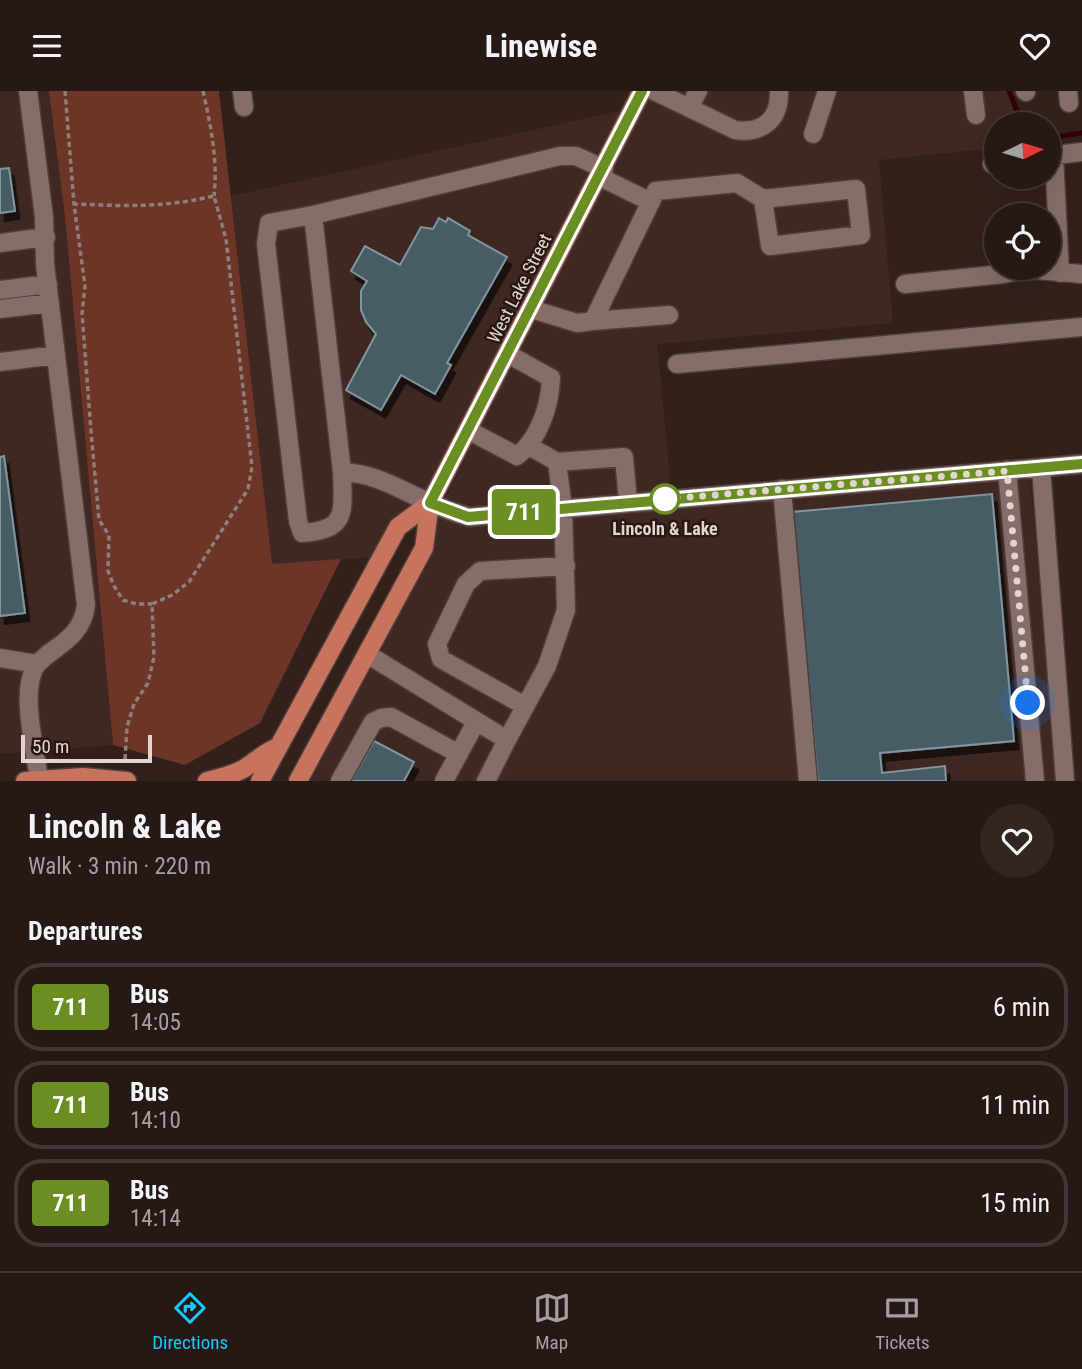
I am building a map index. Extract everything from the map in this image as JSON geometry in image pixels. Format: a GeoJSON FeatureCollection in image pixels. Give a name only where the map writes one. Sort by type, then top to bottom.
{"type":"FeatureCollection","features":[{"type":"Feature","properties":{"kind":"main road","name":"West Lake Street"},"geometry":{"type":"LineString","coordinates":[[298,781],[424,548],[430,503],[642,91]]}},
{"type":"Feature","properties":{"kind":"main road","name":"West Lake Street"},"geometry":{"type":"LineString","coordinates":[[260,781],[398,527],[430,503]]}},
{"type":"Feature","properties":{"kind":"main road"},"geometry":{"type":"LineString","coordinates":[[207,781],[244,768],[278,747]]}},
{"type":"Feature","properties":{"kind":"main road"},"geometry":{"type":"LineString","coordinates":[[34,781],[83,777],[127,781]]}},
{"type":"Feature","properties":{"kind":"street"},"geometry":{"type":"LineString","coordinates":[[28,91],[46,237],[47,284],[86,605],[82,624],[73,636],[37,664],[30,680],[34,781]]}},
{"type":"Feature","properties":{"kind":"street"},"geometry":{"type":"LineString","coordinates":[[654,91],[735,130],[755,131],[770,122],[777,110],[779,91]]}},
{"type":"Feature","properties":{"kind":"street"},"geometry":{"type":"LineString","coordinates":[[689,108],[698,91]]}},
{"type":"Feature","properties":{"kind":"street"},"geometry":{"type":"LineString","coordinates":[[813,134],[827,91]]}},
{"type":"Feature","properties":{"kind":"street"},"geometry":{"type":"LineString","coordinates":[[972,91],[976,115]]}},
{"type":"Feature","properties":{"kind":"street"},"geometry":{"type":"LineString","coordinates":[[1061,155],[1082,152]]}},
{"type":"Feature","properties":{"kind":"street"},"geometry":{"type":"LineString","coordinates":[[313,215],[342,472],[342,512],[334,526],[321,531],[302,533],[298,521],[266,244],[269,223],[560,156],[576,156],[651,202]]}},
{"type":"Feature","properties":{"kind":"street"},"geometry":{"type":"LineString","coordinates":[[593,321],[656,191],[737,183],[763,199],[856,189],[861,235],[770,246],[763,199]]}},
{"type":"Feature","properties":{"kind":"street"},"geometry":{"type":"LineString","coordinates":[[0,243],[46,237]]}},
{"type":"Feature","properties":{"kind":"street"},"geometry":{"type":"LineString","coordinates":[[1061,273],[1082,274]]}},
{"type":"Feature","properties":{"kind":"street"},"geometry":{"type":"LineString","coordinates":[[905,284],[984,276]]}},
{"type":"Feature","properties":{"kind":"street"},"geometry":{"type":"LineString","coordinates":[[0,290],[47,284]]}},
{"type":"Feature","properties":{"kind":"street"},"geometry":{"type":"LineString","coordinates":[[0,309],[50,303]]}},
{"type":"Feature","properties":{"kind":"street"},"geometry":{"type":"LineString","coordinates":[[531,309],[576,323],[669,315]]}},
{"type":"Feature","properties":{"kind":"street"},"geometry":{"type":"LineString","coordinates":[[677,365],[1082,327]]}},
{"type":"Feature","properties":{"kind":"street"},"geometry":{"type":"LineString","coordinates":[[468,430],[517,456],[529,446],[550,399],[551,379],[508,354]]}},
{"type":"Feature","properties":{"kind":"street"},"geometry":{"type":"LineString","coordinates":[[0,362],[56,355]]}},
{"type":"Feature","properties":{"kind":"street"},"geometry":{"type":"LineString","coordinates":[[529,446],[556,462],[624,457],[628,502]]}},
{"type":"Feature","properties":{"kind":"street"},"geometry":{"type":"LineString","coordinates":[[486,781],[547,666],[566,610],[563,508],[556,462]]}},
{"type":"Feature","properties":{"kind":"street"},"geometry":{"type":"LineString","coordinates":[[342,472],[362,473],[377,478],[430,503],[468,517],[1082,464]]}},
{"type":"Feature","properties":{"kind":"street"},"geometry":{"type":"LineString","coordinates":[[1041,467],[1065,781]]}},
{"type":"Feature","properties":{"kind":"street"},"geometry":{"type":"LineString","coordinates":[[1007,471],[1035,781]]}},
{"type":"Feature","properties":{"kind":"street"},"geometry":{"type":"LineString","coordinates":[[782,489],[808,781]]}},
{"type":"Feature","properties":{"kind":"street"},"geometry":{"type":"LineString","coordinates":[[525,706],[441,659],[437,644],[466,584],[480,571],[566,566]]}},
{"type":"Feature","properties":{"kind":"street"},"geometry":{"type":"LineString","coordinates":[[367,655],[507,740]]}},
{"type":"Feature","properties":{"kind":"street"},"geometry":{"type":"LineString","coordinates":[[0,658],[37,664]]}},
{"type":"Feature","properties":{"kind":"street"},"geometry":{"type":"LineString","coordinates":[[340,781],[373,722],[381,718],[391,717],[459,754]]}},
{"type":"Feature","properties":{"kind":"street"},"geometry":{"type":"LineString","coordinates":[[444,781],[476,722]]}},
{"type":"Feature","properties":{"kind":"path"},"geometry":{"type":"LineString","coordinates":[[65,91],[74,204],[85,286],[82,313],[99,520],[108,535],[108,571],[114,586],[123,600],[136,604],[152,604],[172,596],[189,582],[248,489],[252,467],[226,239],[214,196],[217,172],[214,142],[203,91]]}},
{"type":"Feature","properties":{"kind":"path"},"geometry":{"type":"LineString","coordinates":[[74,204],[144,207],[178,204],[214,196]]}},
{"type":"Feature","properties":{"kind":"path"},"geometry":{"type":"LineString","coordinates":[[125,759],[127,727],[134,704],[148,683],[154,657],[152,604]]}},
{"type":"Feature","properties":{"kind":"shaded area"},"geometry":{"type":"Polygon","coordinates":[[[0,91],[49,91],[65,217],[113,745],[0,754],[0,91]]]}},
{"type":"Feature","properties":{"kind":"shaded area"},"geometry":{"type":"Polygon","coordinates":[[[49,91],[219,91],[272,564],[341,559],[260,723],[185,765],[113,745],[65,217],[49,91]]]}},
{"type":"Feature","properties":{"kind":"shaded area"},"geometry":{"type":"Polygon","coordinates":[[[647,91],[1013,91],[1015,112],[984,112],[984,149],[879,160],[893,323],[657,344],[673,507],[1030,477],[1056,781],[306,781],[647,91]]]}},
{"type":"Feature","properties":{"kind":"shaded area"},"geometry":{"type":"Polygon","coordinates":[[[624,110],[429,495],[375,557],[272,565],[231,196],[624,110]]]}},
{"type":"Feature","properties":{"kind":"building"},"geometry":{"type":"Polygon","coordinates":[[[9,168],[15,211],[0,213],[0,169],[9,168]]]}},
{"type":"Feature","properties":{"kind":"building"},"geometry":{"type":"Polygon","coordinates":[[[439,218],[446,222],[448,218],[470,231],[468,235],[507,257],[447,363],[451,365],[435,394],[401,375],[381,410],[346,390],[376,334],[366,322],[361,310],[361,291],[367,281],[351,271],[365,246],[400,265],[421,227],[433,229],[439,218]]]}},
{"type":"Feature","properties":{"kind":"building"},"geometry":{"type":"Polygon","coordinates":[[[4,456],[25,613],[0,616],[0,457],[4,456]]]}},
{"type":"Feature","properties":{"kind":"building"},"geometry":{"type":"Polygon","coordinates":[[[992,494],[1014,741],[880,753],[882,773],[945,766],[946,781],[818,781],[792,512],[992,494]]]}},
{"type":"Feature","properties":{"kind":"building"},"geometry":{"type":"Polygon","coordinates":[[[374,741],[414,762],[404,781],[351,781],[374,741]]]}},
{"type":"Feature","properties":{"kind":"waterway"},"geometry":{"type":"LineString","coordinates":[[1009,91],[1017,112]]}},
{"type":"Feature","properties":{"kind":"waterway"},"geometry":{"type":"LineString","coordinates":[[1061,136],[1082,133]]}},
{"type":"Feature","properties":{"kind":"bus line","name":"711"},"geometry":{"type":"LineString","coordinates":[[642,91],[430,503],[468,517],[1082,464]]}},
{"type":"Feature","properties":{"kind":"place","name":"Lincoln & Lake"},"geometry":{"type":"Point","coordinates":[665,499]}},
{"type":"Feature","properties":{"kind":"route"},"geometry":{"type":"LineString","coordinates":[[665,499],[1007,471],[1028,703]]}}]}
